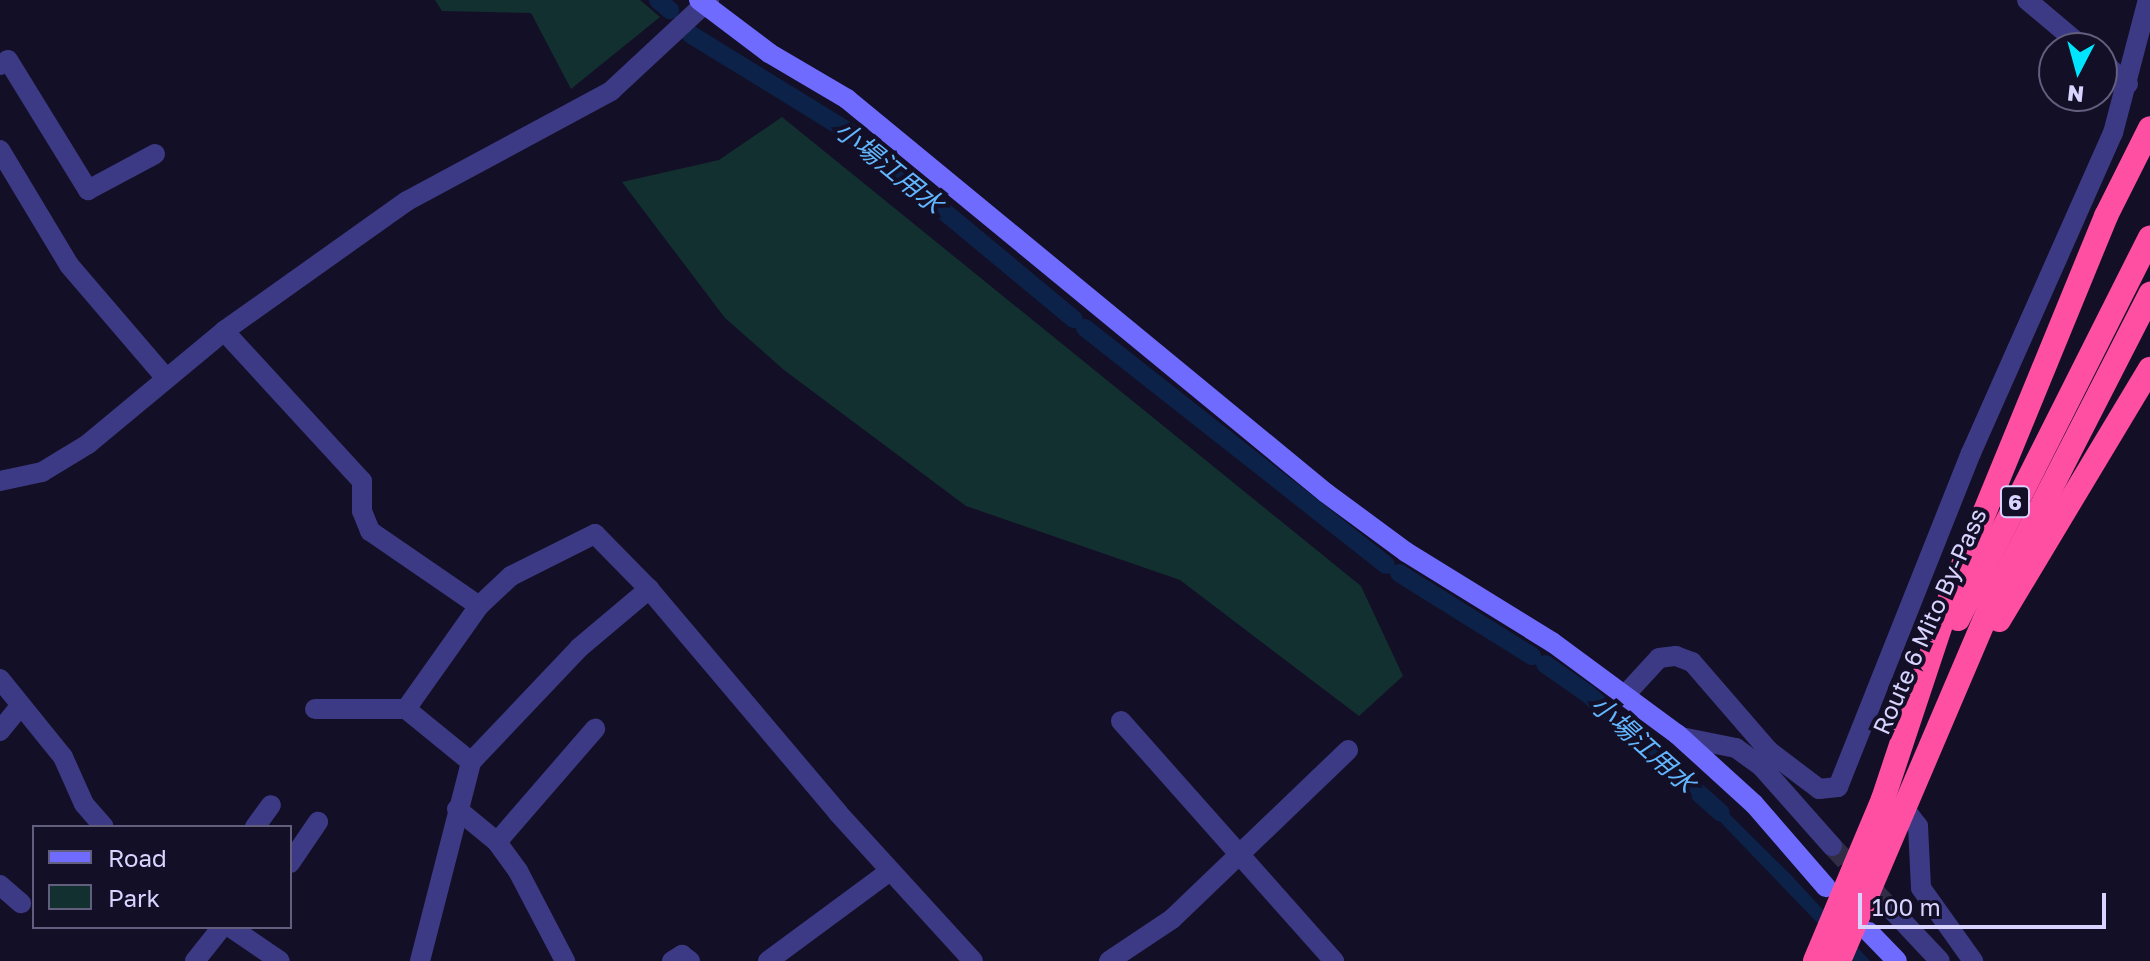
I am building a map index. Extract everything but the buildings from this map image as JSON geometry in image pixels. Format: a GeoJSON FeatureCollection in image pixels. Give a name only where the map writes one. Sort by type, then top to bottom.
{"type":"FeatureCollection","features":[{"type":"Feature","properties":{"kind":"highway"},"geometry":{"type":"LineString","coordinates":[[1893,772],[1951,594],[2144,138]]}},
{"type":"Feature","properties":{"kind":"highway","name":"Route 6 Mito By-Pass"},"geometry":{"type":"LineString","coordinates":[[1893,772],[1996,537],[2150,238]]}},
{"type":"Feature","properties":{"kind":"highway","name":"Route 6 Mito By-Pass"},"geometry":{"type":"LineString","coordinates":[[1926,751],[1990,607],[2150,294]]}},
{"type":"Feature","properties":{"kind":"highway"},"geometry":{"type":"LineString","coordinates":[[1926,751],[2150,369]]}},
{"type":"Feature","properties":{"kind":"highway","name":"6"},"geometry":{"type":"LineString","coordinates":[[1839,961],[1926,751]]}},
{"type":"Feature","properties":{"kind":"highway","name":"6"},"geometry":{"type":"LineString","coordinates":[[1815,961],[1893,772]]}},
{"type":"Feature","properties":{"kind":"street"},"geometry":{"type":"LineString","coordinates":[[2027,0],[2065,32]]}},
{"type":"Feature","properties":{"kind":"street"},"geometry":{"type":"LineString","coordinates":[[1625,695],[1659,658],[1676,656],[1692,662],[1769,751],[1819,789],[1838,787],[1971,453],[2113,133],[2144,44],[2148,0]]}},
{"type":"Feature","properties":{"kind":"street"},"geometry":{"type":"LineString","coordinates":[[0,481],[62,462],[224,331],[407,201],[611,91],[704,2],[769,53],[847,99],[1326,493],[1406,552],[1552,642],[1681,737],[1754,804],[1826,887]]}},
{"type":"Feature","properties":{"kind":"street"},"geometry":{"type":"LineString","coordinates":[[0,65],[8,60],[88,190],[155,154]]}},
{"type":"Feature","properties":{"kind":"street"},"geometry":{"type":"LineString","coordinates":[[2118,76],[2128,84]]}},
{"type":"Feature","properties":{"kind":"street"},"geometry":{"type":"LineString","coordinates":[[2113,133],[2144,138]]}},
{"type":"Feature","properties":{"kind":"street"},"geometry":{"type":"LineString","coordinates":[[0,150],[69,265],[166,378]]}},
{"type":"Feature","properties":{"kind":"street"},"geometry":{"type":"LineString","coordinates":[[224,331],[362,481],[362,511],[370,531],[479,606]]}},
{"type":"Feature","properties":{"kind":"street"},"geometry":{"type":"LineString","coordinates":[[406,709],[479,606],[530,562],[595,534],[649,589],[890,871],[973,961]]}},
{"type":"Feature","properties":{"kind":"street"},"geometry":{"type":"LineString","coordinates":[[420,961],[471,762],[579,648],[649,589]]}},
{"type":"Feature","properties":{"kind":"street"},"geometry":{"type":"LineString","coordinates":[[0,679],[63,757],[84,804],[102,825]]}},
{"type":"Feature","properties":{"kind":"street"},"geometry":{"type":"LineString","coordinates":[[0,731],[20,706]]}},
{"type":"Feature","properties":{"kind":"street"},"geometry":{"type":"LineString","coordinates":[[315,709],[406,709],[471,762]]}},
{"type":"Feature","properties":{"kind":"street"},"geometry":{"type":"LineString","coordinates":[[1121,721],[1243,853],[1334,961]]}},
{"type":"Feature","properties":{"kind":"street"},"geometry":{"type":"LineString","coordinates":[[497,842],[595,729]]}},
{"type":"Feature","properties":{"kind":"street"},"geometry":{"type":"LineString","coordinates":[[1681,737],[1736,748],[1761,766],[1832,846]]}},
{"type":"Feature","properties":{"kind":"street"},"geometry":{"type":"LineString","coordinates":[[1109,961],[1172,919],[1348,750]]}},
{"type":"Feature","properties":{"kind":"street"},"geometry":{"type":"LineString","coordinates":[[256,825],[271,805]]}},
{"type":"Feature","properties":{"kind":"street"},"geometry":{"type":"LineString","coordinates":[[1903,807],[1918,826],[1921,888],[1973,961]]}},
{"type":"Feature","properties":{"kind":"street"},"geometry":{"type":"LineString","coordinates":[[457,809],[497,842],[553,932],[565,961]]}},
{"type":"Feature","properties":{"kind":"street"},"geometry":{"type":"LineString","coordinates":[[292,860],[318,822]]}},
{"type":"Feature","properties":{"kind":"street"},"geometry":{"type":"LineString","coordinates":[[768,961],[890,871]]}},
{"type":"Feature","properties":{"kind":"street"},"geometry":{"type":"LineString","coordinates":[[0,885],[21,903]]}},
{"type":"Feature","properties":{"kind":"street"},"geometry":{"type":"LineString","coordinates":[[1891,909],[1940,961]]}},
{"type":"Feature","properties":{"kind":"street"},"geometry":{"type":"LineString","coordinates":[[195,961],[220,929]]}},
{"type":"Feature","properties":{"kind":"street"},"geometry":{"type":"LineString","coordinates":[[240,930],[280,961]]}},
{"type":"Feature","properties":{"kind":"street"},"geometry":{"type":"LineString","coordinates":[[1869,932],[1897,961]]}},
{"type":"Feature","properties":{"kind":"street"},"geometry":{"type":"LineString","coordinates":[[672,961],[682,955],[690,961]]}},
{"type":"Feature","properties":{"kind":"green space"},"geometry":{"type":"Polygon","coordinates":[[[435,0],[640,0],[660,17],[571,89],[531,13],[442,11],[435,0]]]}},
{"type":"Feature","properties":{"kind":"green space"},"geometry":{"type":"Polygon","coordinates":[[[782,117],[1361,586],[1403,676],[1359,716],[1180,580],[966,506],[784,370],[725,318],[622,182],[719,160],[782,117]]]}},
{"type":"Feature","properties":{"kind":"water"},"geometry":{"type":"Polygon","coordinates":[[[1708,793],[1791,875],[1870,961],[1854,961],[1700,801],[1708,793]]]}},
{"type":"Feature","properties":{"kind":"waterway","name":"小場江用水"},"geometry":{"type":"LineString","coordinates":[[658,0],[670,10]]}},
{"type":"Feature","properties":{"kind":"waterway","name":"小場江用水"},"geometry":{"type":"LineString","coordinates":[[690,34],[846,130],[1074,319]]}},
{"type":"Feature","properties":{"kind":"waterway","name":"小場江用水"},"geometry":{"type":"LineString","coordinates":[[1085,328],[1386,565]]}},
{"type":"Feature","properties":{"kind":"waterway","name":"小場江用水"},"geometry":{"type":"LineString","coordinates":[[1399,573],[1532,656]]}},
{"type":"Feature","properties":{"kind":"waterway","name":"小場江用水"},"geometry":{"type":"LineString","coordinates":[[1545,664],[1588,694],[1721,813]]}},
{"type":"Feature","properties":{"kind":"tunnel"},"geometry":{"type":"LineString","coordinates":[[1832,846],[1891,909]]}}]}
